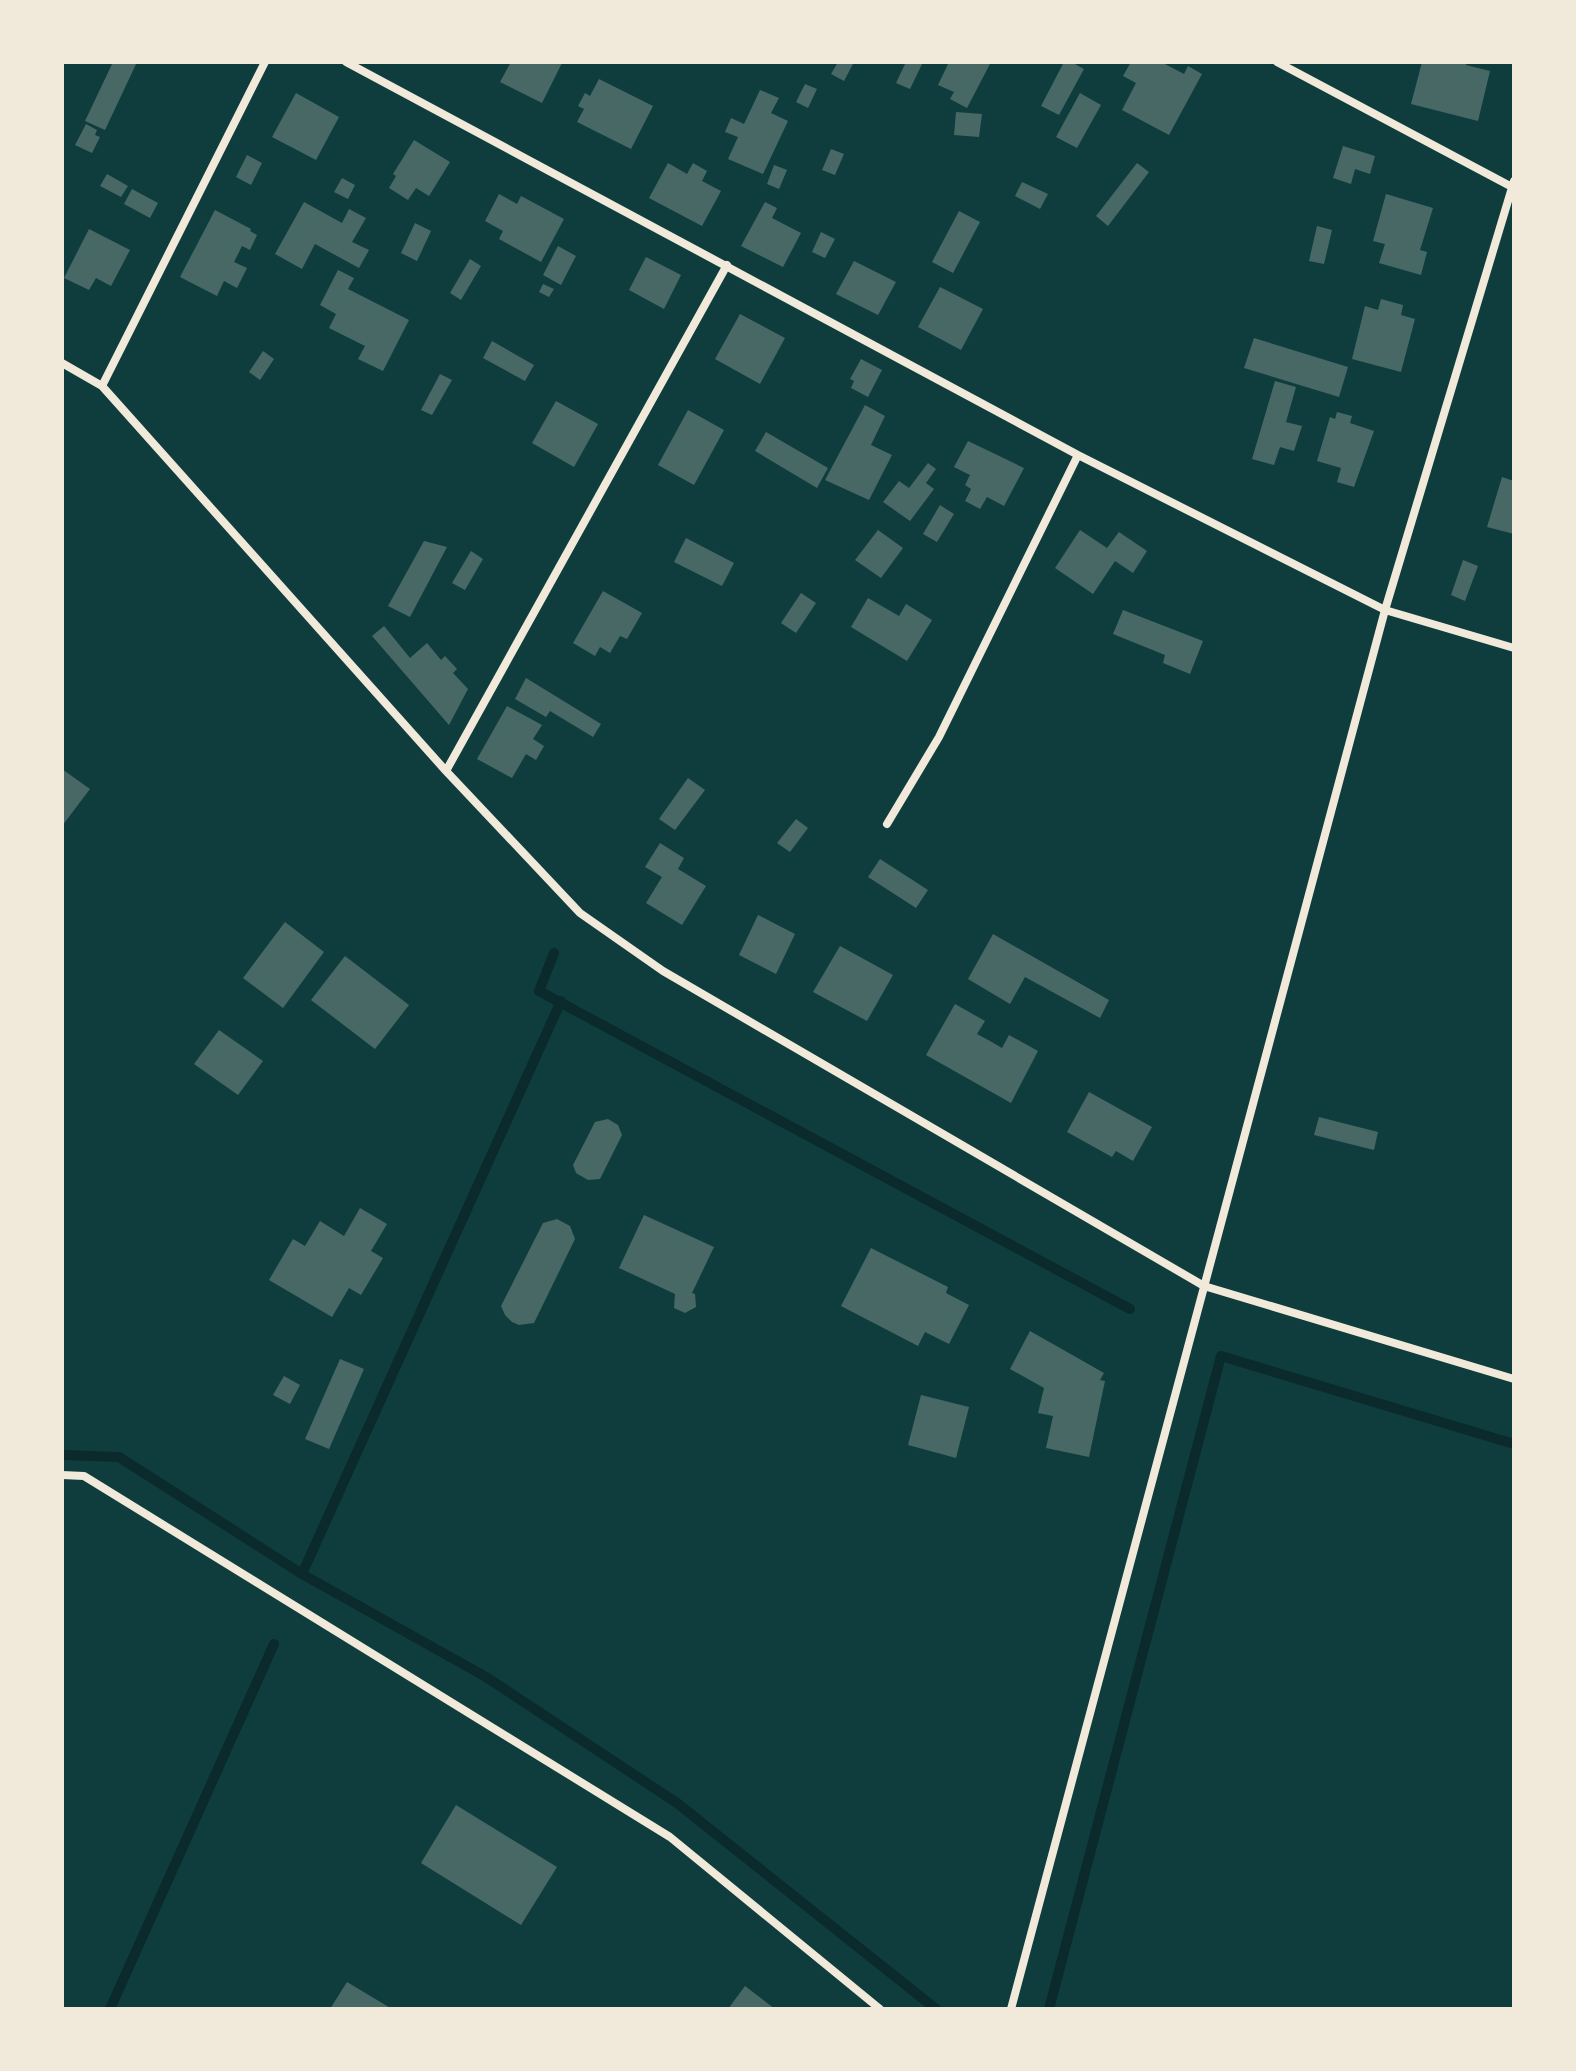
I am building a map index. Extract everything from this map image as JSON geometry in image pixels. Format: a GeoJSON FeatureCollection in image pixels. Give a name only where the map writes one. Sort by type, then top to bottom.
{"type":"FeatureCollection","features":[{"type":"Feature","properties":{"kind":"street"},"geometry":{"type":"LineString","coordinates":[[102,386],[265,62]]}},
{"type":"Feature","properties":{"kind":"street"},"geometry":{"type":"LineString","coordinates":[[346,62],[1078,455],[1385,610],[1514,648]]}},
{"type":"Feature","properties":{"kind":"street"},"geometry":{"type":"LineString","coordinates":[[1011,2009],[1385,610],[1513,184],[1277,62]]}},
{"type":"Feature","properties":{"kind":"street"},"geometry":{"type":"LineString","coordinates":[[446,771],[727,265]]}},
{"type":"Feature","properties":{"kind":"street"},"geometry":{"type":"LineString","coordinates":[[62,363],[102,386],[446,771],[580,913],[663,971],[1204,1286],[1514,1379]]}},
{"type":"Feature","properties":{"kind":"street"},"geometry":{"type":"LineString","coordinates":[[887,824],[939,737],[1078,455]]}},
{"type":"Feature","properties":{"kind":"street"},"geometry":{"type":"LineString","coordinates":[[62,1475],[84,1476],[670,1837],[880,2009]]}},
{"type":"Feature","properties":{"kind":"building"},"geometry":{"type":"Polygon","coordinates":[[[113,62],[137,62],[105,130],[85,121],[113,62]]]}},
{"type":"Feature","properties":{"kind":"building"},"geometry":{"type":"Polygon","coordinates":[[[511,62],[562,63],[542,103],[500,82],[511,62]]]}},
{"type":"Feature","properties":{"kind":"building"},"geometry":{"type":"Polygon","coordinates":[[[838,62],[854,62],[844,81],[831,74],[838,62]]]}},
{"type":"Feature","properties":{"kind":"building"},"geometry":{"type":"Polygon","coordinates":[[[906,62],[923,62],[910,89],[896,83],[906,62]]]}},
{"type":"Feature","properties":{"kind":"building"},"geometry":{"type":"Polygon","coordinates":[[[949,62],[991,62],[967,108],[950,99],[954,92],[938,85],[949,62]]]}},
{"type":"Feature","properties":{"kind":"building"},"geometry":{"type":"Polygon","coordinates":[[[1064,62],[1084,69],[1059,115],[1041,106],[1064,62]]]}},
{"type":"Feature","properties":{"kind":"building"},"geometry":{"type":"Polygon","coordinates":[[[1131,62],[1161,62],[1184,74],[1188,66],[1202,74],[1169,135],[1122,110],[1136,83],[1123,76],[1131,62]]]}},
{"type":"Feature","properties":{"kind":"building"},"geometry":{"type":"Polygon","coordinates":[[[1422,62],[1467,62],[1466,65],[1490,71],[1478,121],[1411,104],[1422,62]]]}},
{"type":"Feature","properties":{"kind":"building"},"geometry":{"type":"Polygon","coordinates":[[[599,79],[653,106],[631,149],[577,122],[584,109],[578,106],[585,93],[590,96],[599,79]]]}},
{"type":"Feature","properties":{"kind":"building"},"geometry":{"type":"Polygon","coordinates":[[[805,84],[817,89],[808,108],[796,102],[805,84]]]}},
{"type":"Feature","properties":{"kind":"building"},"geometry":{"type":"Polygon","coordinates":[[[760,90],[779,98],[771,113],[788,121],[763,174],[728,159],[738,137],[725,132],[731,118],[744,124],[760,90]]]}},
{"type":"Feature","properties":{"kind":"building"},"geometry":{"type":"Polygon","coordinates":[[[296,93],[339,117],[316,160],[272,137],[296,93]]]}},
{"type":"Feature","properties":{"kind":"building"},"geometry":{"type":"Polygon","coordinates":[[[1080,93],[1101,105],[1077,148],[1056,137],[1080,93]]]}},
{"type":"Feature","properties":{"kind":"building"},"geometry":{"type":"Polygon","coordinates":[[[956,112],[982,114],[979,137],[954,135],[956,112]]]}},
{"type":"Feature","properties":{"kind":"building"},"geometry":{"type":"Polygon","coordinates":[[[86,124],[97,130],[95,135],[100,137],[92,153],[75,145],[86,124]]]}},
{"type":"Feature","properties":{"kind":"building"},"geometry":{"type":"Polygon","coordinates":[[[414,140],[450,162],[429,196],[416,188],[408,200],[389,188],[396,176],[393,174],[414,140]]]}},
{"type":"Feature","properties":{"kind":"building"},"geometry":{"type":"Polygon","coordinates":[[[1343,146],[1375,156],[1370,174],[1355,169],[1351,184],[1333,178],[1343,146]]]}},
{"type":"Feature","properties":{"kind":"building"},"geometry":{"type":"Polygon","coordinates":[[[831,149],[844,154],[835,175],[822,170],[831,149]]]}},
{"type":"Feature","properties":{"kind":"building"},"geometry":{"type":"Polygon","coordinates":[[[247,155],[262,163],[251,185],[236,177],[247,155]]]}},
{"type":"Feature","properties":{"kind":"building"},"geometry":{"type":"Polygon","coordinates":[[[668,163],[687,174],[693,163],[707,171],[702,181],[721,191],[702,226],[649,198],[668,163]]]}},
{"type":"Feature","properties":{"kind":"building"},"geometry":{"type":"Polygon","coordinates":[[[1137,163],[1149,172],[1108,226],[1096,216],[1137,163]]]}},
{"type":"Feature","properties":{"kind":"building"},"geometry":{"type":"Polygon","coordinates":[[[774,165],[787,170],[779,189],[767,184],[774,165]]]}},
{"type":"Feature","properties":{"kind":"building"},"geometry":{"type":"Polygon","coordinates":[[[107,174],[128,186],[121,197],[100,186],[107,174]]]}},
{"type":"Feature","properties":{"kind":"building"},"geometry":{"type":"Polygon","coordinates":[[[342,178],[355,185],[348,199],[334,192],[342,178]]]}},
{"type":"Feature","properties":{"kind":"building"},"geometry":{"type":"Polygon","coordinates":[[[1022,182],[1048,194],[1040,209],[1015,196],[1022,182]]]}},
{"type":"Feature","properties":{"kind":"building"},"geometry":{"type":"Polygon","coordinates":[[[132,189],[158,203],[150,218],[124,204],[132,189]]]}},
{"type":"Feature","properties":{"kind":"building"},"geometry":{"type":"Polygon","coordinates":[[[499,194],[517,204],[521,196],[564,219],[541,262],[499,239],[503,231],[485,221],[499,194]]]}},
{"type":"Feature","properties":{"kind":"building"},"geometry":{"type":"Polygon","coordinates":[[[1386,194],[1433,208],[1420,250],[1427,252],[1421,275],[1379,263],[1385,244],[1373,241],[1386,194]]]}},
{"type":"Feature","properties":{"kind":"building"},"geometry":{"type":"Polygon","coordinates":[[[304,202],[342,223],[349,209],[366,218],[352,242],[369,250],[359,268],[315,244],[302,269],[275,254],[304,202]]]}},
{"type":"Feature","properties":{"kind":"building"},"geometry":{"type":"Polygon","coordinates":[[[765,202],[777,208],[772,218],[801,233],[783,267],[741,246],[765,202]]]}},
{"type":"Feature","properties":{"kind":"building"},"geometry":{"type":"Polygon","coordinates":[[[215,210],[257,235],[250,250],[242,246],[234,262],[247,268],[237,288],[224,281],[217,296],[180,277],[215,210]]]}},
{"type":"Feature","properties":{"kind":"building"},"geometry":{"type":"Polygon","coordinates":[[[959,211],[980,222],[953,273],[932,262],[959,211]]]}},
{"type":"Feature","properties":{"kind":"building"},"geometry":{"type":"Polygon","coordinates":[[[415,223],[431,231],[417,261],[401,253],[415,223]]]}},
{"type":"Feature","properties":{"kind":"building"},"geometry":{"type":"Polygon","coordinates":[[[1317,226],[1332,230],[1324,264],[1309,261],[1317,226]]]}},
{"type":"Feature","properties":{"kind":"building"},"geometry":{"type":"Polygon","coordinates":[[[89,229],[130,250],[111,286],[96,278],[89,290],[64,278],[89,229]]]}},
{"type":"Feature","properties":{"kind":"building"},"geometry":{"type":"Polygon","coordinates":[[[821,232],[835,239],[825,258],[812,252],[821,232]]]}},
{"type":"Feature","properties":{"kind":"building"},"geometry":{"type":"Polygon","coordinates":[[[558,246],[576,256],[561,285],[543,275],[558,246]]]}},
{"type":"Feature","properties":{"kind":"building"},"geometry":{"type":"Polygon","coordinates":[[[646,257],[681,275],[664,309],[629,290],[646,257]]]}},
{"type":"Feature","properties":{"kind":"building"},"geometry":{"type":"Polygon","coordinates":[[[470,259],[481,266],[461,300],[450,293],[470,259]]]}},
{"type":"Feature","properties":{"kind":"building"},"geometry":{"type":"Polygon","coordinates":[[[854,261],[896,282],[878,315],[836,294],[854,261]]]}},
{"type":"Feature","properties":{"kind":"building"},"geometry":{"type":"Polygon","coordinates":[[[338,270],[354,278],[348,289],[409,320],[383,371],[358,359],[365,346],[329,328],[336,314],[320,305],[338,270]]]}},
{"type":"Feature","properties":{"kind":"building"},"geometry":{"type":"Polygon","coordinates":[[[543,284],[554,289],[549,297],[539,292],[543,284]]]}},
{"type":"Feature","properties":{"kind":"building"},"geometry":{"type":"Polygon","coordinates":[[[940,287],[983,309],[961,350],[918,327],[940,287]]]}},
{"type":"Feature","properties":{"kind":"building"},"geometry":{"type":"Polygon","coordinates":[[[1381,299],[1403,305],[1401,315],[1415,319],[1401,372],[1352,359],[1365,306],[1378,310],[1381,299]]]}},
{"type":"Feature","properties":{"kind":"building"},"geometry":{"type":"Polygon","coordinates":[[[740,314],[785,338],[760,384],[715,359],[740,314]]]}},
{"type":"Feature","properties":{"kind":"building"},"geometry":{"type":"Polygon","coordinates":[[[1254,338],[1348,367],[1339,397],[1244,368],[1254,338]]]}},
{"type":"Feature","properties":{"kind":"building"},"geometry":{"type":"Polygon","coordinates":[[[492,341],[534,365],[525,381],[483,358],[492,341]]]}},
{"type":"Feature","properties":{"kind":"building"},"geometry":{"type":"Polygon","coordinates":[[[263,351],[274,359],[260,380],[249,372],[263,351]]]}},
{"type":"Feature","properties":{"kind":"building"},"geometry":{"type":"Polygon","coordinates":[[[861,359],[882,370],[868,397],[851,388],[854,381],[850,379],[861,359]]]}},
{"type":"Feature","properties":{"kind":"building"},"geometry":{"type":"Polygon","coordinates":[[[440,374],[452,380],[432,415],[421,410],[440,374]]]}},
{"type":"Feature","properties":{"kind":"building"},"geometry":{"type":"Polygon","coordinates":[[[1275,381],[1296,387],[1286,422],[1302,426],[1294,451],[1280,447],[1274,465],[1252,459],[1275,381]]]}},
{"type":"Feature","properties":{"kind":"building"},"geometry":{"type":"Polygon","coordinates":[[[556,401],[598,424],[574,467],[532,443],[556,401]]]}},
{"type":"Feature","properties":{"kind":"building"},"geometry":{"type":"Polygon","coordinates":[[[865,405],[885,416],[871,445],[892,455],[869,500],[825,480],[865,405]]]}},
{"type":"Feature","properties":{"kind":"building"},"geometry":{"type":"Polygon","coordinates":[[[688,410],[724,430],[694,485],[658,465],[688,410]]]}},
{"type":"Feature","properties":{"kind":"building"},"geometry":{"type":"Polygon","coordinates":[[[1337,412],[1352,416],[1350,423],[1374,431],[1354,487],[1337,482],[1341,468],[1317,461],[1330,417],[1335,419],[1337,412]]]}},
{"type":"Feature","properties":{"kind":"building"},"geometry":{"type":"Polygon","coordinates":[[[766,432],[828,468],[817,488],[755,451],[766,432]]]}},
{"type":"Feature","properties":{"kind":"building"},"geometry":{"type":"Polygon","coordinates":[[[968,441],[1024,468],[1004,506],[987,497],[980,509],[965,501],[971,489],[965,485],[970,475],[954,467],[968,441]]]}},
{"type":"Feature","properties":{"kind":"building"},"geometry":{"type":"Polygon","coordinates":[[[928,463],[936,469],[926,483],[934,489],[910,521],[883,502],[899,481],[909,488],[928,463]]]}},
{"type":"Feature","properties":{"kind":"building"},"geometry":{"type":"Polygon","coordinates":[[[1502,477],[1514,481],[1514,534],[1487,527],[1502,477]]]}},
{"type":"Feature","properties":{"kind":"building"},"geometry":{"type":"Polygon","coordinates":[[[940,505],[954,514],[937,542],[923,534],[940,505]]]}},
{"type":"Feature","properties":{"kind":"building"},"geometry":{"type":"Polygon","coordinates":[[[878,530],[903,548],[881,578],[855,560],[878,530]]]}},
{"type":"Feature","properties":{"kind":"building"},"geometry":{"type":"Polygon","coordinates":[[[1080,530],[1107,548],[1119,532],[1147,551],[1133,573],[1115,561],[1093,594],[1055,568],[1080,530]]]}},
{"type":"Feature","properties":{"kind":"building"},"geometry":{"type":"Polygon","coordinates":[[[686,538],[734,563],[722,586],[674,562],[686,538]]]}},
{"type":"Feature","properties":{"kind":"building"},"geometry":{"type":"Polygon","coordinates":[[[424,541],[447,547],[410,617],[388,606],[424,541]]]}},
{"type":"Feature","properties":{"kind":"building"},"geometry":{"type":"Polygon","coordinates":[[[471,551],[483,559],[465,590],[452,583],[471,551]]]}},
{"type":"Feature","properties":{"kind":"building"},"geometry":{"type":"Polygon","coordinates":[[[1463,560],[1478,566],[1465,601],[1451,595],[1463,560]]]}},
{"type":"Feature","properties":{"kind":"building"},"geometry":{"type":"Polygon","coordinates":[[[603,591],[642,613],[627,639],[620,636],[610,653],[600,647],[595,656],[573,643],[603,591]]]}},
{"type":"Feature","properties":{"kind":"building"},"geometry":{"type":"Polygon","coordinates":[[[801,593],[816,603],[796,633],[781,623],[801,593]]]}},
{"type":"Feature","properties":{"kind":"building"},"geometry":{"type":"Polygon","coordinates":[[[868,598],[899,616],[906,604],[932,620],[907,661],[851,627],[868,598]]]}},
{"type":"Feature","properties":{"kind":"building"},"geometry":{"type":"Polygon","coordinates":[[[1123,610],[1203,641],[1190,674],[1163,663],[1165,655],[1113,634],[1123,610]]]}},
{"type":"Feature","properties":{"kind":"building"},"geometry":{"type":"Polygon","coordinates":[[[384,626],[410,658],[427,643],[441,660],[445,656],[457,669],[453,673],[468,689],[449,725],[372,636],[384,626]]]}},
{"type":"Feature","properties":{"kind":"building"},"geometry":{"type":"Polygon","coordinates":[[[526,678],[601,724],[593,737],[550,711],[546,717],[515,699],[526,678]]]}},
{"type":"Feature","properties":{"kind":"building"},"geometry":{"type":"Polygon","coordinates":[[[507,706],[542,725],[533,739],[544,746],[536,760],[526,754],[512,778],[477,759],[507,706]]]}},
{"type":"Feature","properties":{"kind":"building"},"geometry":{"type":"Polygon","coordinates":[[[62,769],[90,789],[62,826],[62,769]]]}},
{"type":"Feature","properties":{"kind":"building"},"geometry":{"type":"Polygon","coordinates":[[[688,778],[705,790],[675,830],[659,819],[688,778]]]}},
{"type":"Feature","properties":{"kind":"building"},"geometry":{"type":"Polygon","coordinates":[[[796,819],[808,828],[790,852],[777,843],[796,819]]]}},
{"type":"Feature","properties":{"kind":"building"},"geometry":{"type":"Polygon","coordinates":[[[660,843],[684,858],[678,869],[706,886],[682,925],[646,903],[662,877],[645,867],[660,843]]]}},
{"type":"Feature","properties":{"kind":"building"},"geometry":{"type":"Polygon","coordinates":[[[880,859],[928,890],[916,908],[868,877],[880,859]]]}},
{"type":"Feature","properties":{"kind":"building"},"geometry":{"type":"Polygon","coordinates":[[[758,915],[795,934],[776,974],[739,955],[758,915]]]}},
{"type":"Feature","properties":{"kind":"building"},"geometry":{"type":"Polygon","coordinates":[[[285,922],[324,952],[283,1008],[243,978],[285,922]]]}},
{"type":"Feature","properties":{"kind":"building"},"geometry":{"type":"Polygon","coordinates":[[[993,934],[1109,1000],[1100,1018],[1025,977],[1010,1004],[968,979],[993,934]]]}},
{"type":"Feature","properties":{"kind":"building"},"geometry":{"type":"Polygon","coordinates":[[[840,946],[893,975],[867,1021],[813,992],[840,946]]]}},
{"type":"Feature","properties":{"kind":"building"},"geometry":{"type":"Polygon","coordinates":[[[345,956],[409,1005],[375,1049],[311,1000],[345,956]]]}},
{"type":"Feature","properties":{"kind":"building"},"geometry":{"type":"Polygon","coordinates":[[[955,1004],[985,1021],[977,1034],[1002,1048],[1009,1035],[1038,1051],[1011,1103],[926,1055],[955,1004]]]}},
{"type":"Feature","properties":{"kind":"building"},"geometry":{"type":"Polygon","coordinates":[[[219,1030],[263,1061],[238,1095],[194,1064],[219,1030]]]}},
{"type":"Feature","properties":{"kind":"building"},"geometry":{"type":"Polygon","coordinates":[[[1089,1092],[1152,1127],[1133,1161],[1116,1151],[1112,1157],[1067,1132],[1089,1092]]]}},
{"type":"Feature","properties":{"kind":"building"},"geometry":{"type":"Polygon","coordinates":[[[1319,1117],[1378,1132],[1374,1150],[1314,1135],[1319,1117]]]}},
{"type":"Feature","properties":{"kind":"building"},"geometry":{"type":"Polygon","coordinates":[[[608,1119],[618,1125],[622,1135],[600,1179],[588,1180],[576,1173],[573,1165],[595,1122],[608,1119]]]}},
{"type":"Feature","properties":{"kind":"building"},"geometry":{"type":"Polygon","coordinates":[[[360,1208],[387,1224],[371,1251],[383,1258],[361,1295],[349,1288],[332,1317],[269,1280],[293,1239],[305,1246],[320,1221],[344,1236],[360,1208]]]}},
{"type":"Feature","properties":{"kind":"building"},"geometry":{"type":"Polygon","coordinates":[[[644,1215],[714,1247],[692,1293],[695,1294],[696,1307],[685,1313],[674,1308],[675,1294],[619,1268],[644,1215]]]}},
{"type":"Feature","properties":{"kind":"building"},"geometry":{"type":"Polygon","coordinates":[[[557,1219],[570,1226],[575,1239],[534,1323],[519,1325],[505,1315],[501,1306],[543,1223],[557,1219]]]}},
{"type":"Feature","properties":{"kind":"building"},"geometry":{"type":"Polygon","coordinates":[[[871,1248],[948,1287],[946,1293],[969,1305],[949,1344],[925,1332],[918,1346],[841,1306],[871,1248]]]}},
{"type":"Feature","properties":{"kind":"building"},"geometry":{"type":"Polygon","coordinates":[[[1030,1331],[1104,1373],[1100,1380],[1105,1381],[1089,1457],[1046,1448],[1053,1416],[1038,1413],[1044,1388],[1010,1369],[1030,1331]]]}},
{"type":"Feature","properties":{"kind":"building"},"geometry":{"type":"Polygon","coordinates":[[[340,1359],[364,1369],[329,1449],[305,1439],[340,1359]]]}},
{"type":"Feature","properties":{"kind":"building"},"geometry":{"type":"Polygon","coordinates":[[[284,1376],[300,1385],[290,1404],[273,1395],[284,1376]]]}},
{"type":"Feature","properties":{"kind":"building"},"geometry":{"type":"Polygon","coordinates":[[[921,1395],[969,1407],[956,1458],[908,1445],[921,1395]]]}},
{"type":"Feature","properties":{"kind":"building"},"geometry":{"type":"Polygon","coordinates":[[[456,1805],[557,1867],[521,1925],[421,1863],[456,1805]]]}},
{"type":"Feature","properties":{"kind":"building"},"geometry":{"type":"Polygon","coordinates":[[[347,1982],[392,2009],[330,2009],[347,1982]]]}},
{"type":"Feature","properties":{"kind":"building"},"geometry":{"type":"Polygon","coordinates":[[[745,1986],[775,2009],[728,2009],[745,1986]]]}},
{"type":"Feature","properties":{"kind":"waterway"},"geometry":{"type":"LineString","coordinates":[[554,953],[539,991],[1130,1309]]}},
{"type":"Feature","properties":{"kind":"waterway"},"geometry":{"type":"LineString","coordinates":[[302,1574],[561,1001]]}},
{"type":"Feature","properties":{"kind":"waterway"},"geometry":{"type":"LineString","coordinates":[[1049,2009],[1221,1356],[1514,1444]]}},
{"type":"Feature","properties":{"kind":"waterway"},"geometry":{"type":"LineString","coordinates":[[62,1455],[119,1457],[302,1574],[486,1677],[677,1803],[936,2009]]}},
{"type":"Feature","properties":{"kind":"waterway"},"geometry":{"type":"LineString","coordinates":[[110,2009],[274,1644]]}}]}
